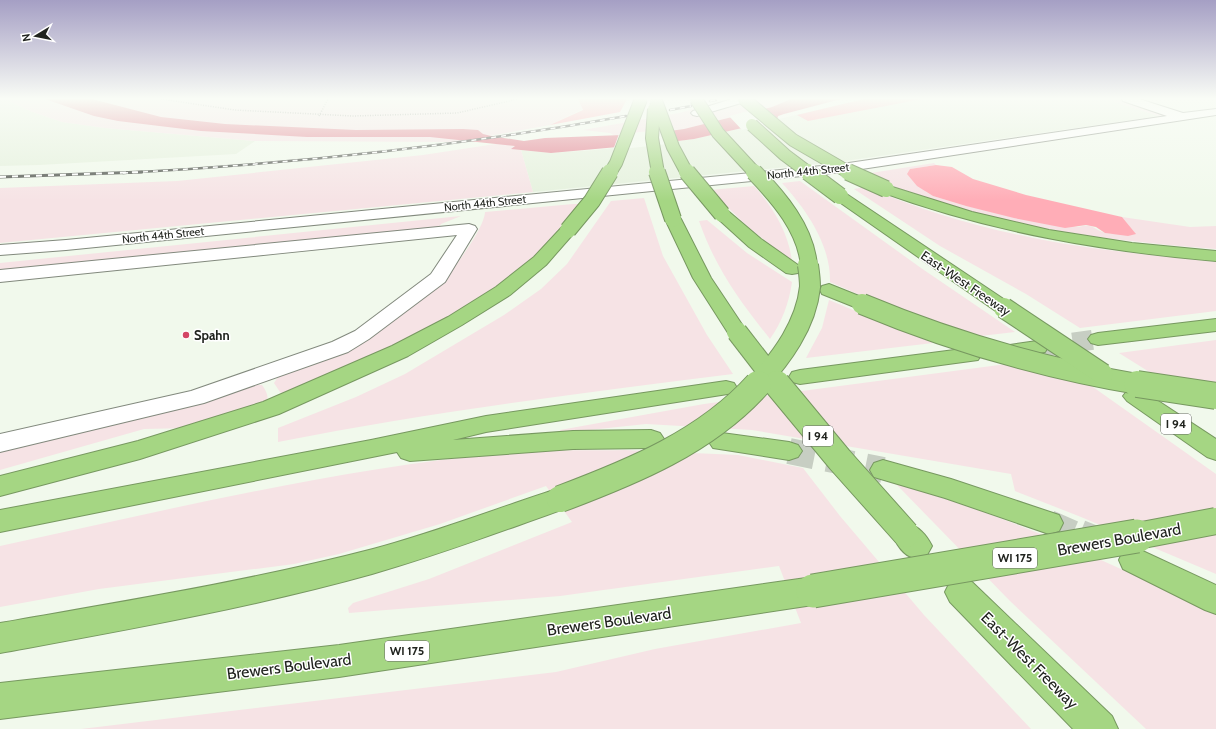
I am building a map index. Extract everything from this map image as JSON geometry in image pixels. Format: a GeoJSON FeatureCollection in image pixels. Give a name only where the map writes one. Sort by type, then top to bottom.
{"type":"FeatureCollection","features":[{"type":"Feature","properties":{"kind":"highway"},"geometry":{"type":"LineString","coordinates":[[0,486],[140,450],[271,408],[400,352],[455,321],[503,291],[540,261],[592,201],[616,163],[628,133]]}},
{"type":"Feature","properties":{"kind":"highway","name":"I 94"},"geometry":{"type":"LineString","coordinates":[[652,133],[654,165],[665,198],[673,219],[702,278],[737,332],[783,393],[824,443],[912,540]]}},
{"type":"Feature","properties":{"kind":"highway"},"geometry":{"type":"LineString","coordinates":[[667,133],[680,161],[697,186],[722,214],[755,243],[792,269]]}},
{"type":"Feature","properties":{"kind":"highway"},"geometry":{"type":"LineString","coordinates":[[0,638],[170,607],[307,578],[374,561],[575,493],[660,456],[705,430],[740,402],[768,374],[785,351],[803,319],[810,292],[811,269],[807,248],[797,227],[784,206],[759,175],[719,133]]}},
{"type":"Feature","properties":{"kind":"highway","name":"East-West Freeway"},"geometry":{"type":"LineString","coordinates":[[766,133],[785,155],[840,196],[1216,451]]}},
{"type":"Feature","properties":{"kind":"highway"},"geometry":{"type":"LineString","coordinates":[[783,133],[810,152],[844,171],[886,189],[956,212],[1055,235],[1134,247],[1216,256]]}},
{"type":"Feature","properties":{"kind":"highway"},"geometry":{"type":"LineString","coordinates":[[829,290],[932,333],[1023,360],[1106,379],[1216,396]]}},
{"type":"Feature","properties":{"kind":"highway"},"geometry":{"type":"LineString","coordinates":[[1098,339],[1216,325]]}},
{"type":"Feature","properties":{"kind":"highway"},"geometry":{"type":"LineString","coordinates":[[800,377],[970,355]]}},
{"type":"Feature","properties":{"kind":"highway"},"geometry":{"type":"LineString","coordinates":[[0,521],[371,449],[486,424],[726,388]]}},
{"type":"Feature","properties":{"kind":"highway"},"geometry":{"type":"LineString","coordinates":[[371,449],[398,452],[542,442],[651,439]]}},
{"type":"Feature","properties":{"kind":"highway"},"geometry":{"type":"LineString","coordinates":[[722,442],[789,451]]}},
{"type":"Feature","properties":{"kind":"highway"},"geometry":{"type":"LineString","coordinates":[[883,470],[951,489],[1049,523]]}},
{"type":"Feature","properties":{"kind":"highway","name":"Brewers Boulevard"},"geometry":{"type":"LineString","coordinates":[[0,701],[339,661],[813,591],[1066,550],[1216,521]]}},
{"type":"Feature","properties":{"kind":"highway"},"geometry":{"type":"LineString","coordinates":[[1134,560],[1216,600]]}},
{"type":"Feature","properties":{"kind":"highway","name":"East-West Freeway"},"geometry":{"type":"LineString","coordinates":[[961,592],[1099,729]]}},
{"type":"Feature","properties":{"kind":"street","name":"North 44th Street"},"geometry":{"type":"LineString","coordinates":[[0,250],[66,245],[828,169],[1083,133]]}},
{"type":"Feature","properties":{"kind":"street"},"geometry":{"type":"LineString","coordinates":[[0,443],[196,398],[226,389],[340,347],[373,328],[438,278],[476,219],[474,204]]}},
{"type":"Feature","properties":{"kind":"street"},"geometry":{"type":"LineString","coordinates":[[0,276],[469,229]]}},
{"type":"Feature","properties":{"kind":"shaded area"},"geometry":{"type":"Polygon","coordinates":[[[0,133],[163,133],[255,141],[236,154],[0,166],[0,133]]]}},
{"type":"Feature","properties":{"kind":"shaded area"},"geometry":{"type":"Polygon","coordinates":[[[163,133],[505,133],[455,142],[255,141],[163,133]]]}},
{"type":"Feature","properties":{"kind":"shaded area"},"geometry":{"type":"Polygon","coordinates":[[[237,133],[482,133],[491,136],[524,141],[545,138],[655,133],[720,133],[694,139],[662,143],[551,153],[511,149],[515,146],[430,137],[307,137],[237,133]]]}},
{"type":"Feature","properties":{"kind":"shaded area"},"geometry":{"type":"Polygon","coordinates":[[[610,133],[644,133],[615,136],[610,133]]]}},
{"type":"Feature","properties":{"kind":"shaded area"},"geometry":{"type":"Polygon","coordinates":[[[719,133],[1040,133],[838,162],[533,192],[521,150],[551,153],[595,150],[694,139],[719,133]]]}},
{"type":"Feature","properties":{"kind":"shaded area"},"geometry":{"type":"Polygon","coordinates":[[[502,143],[515,146],[512,149],[521,150],[533,192],[0,243],[0,188],[177,181],[423,155],[502,143]]]}},
{"type":"Feature","properties":{"kind":"shaded area"},"geometry":{"type":"Polygon","coordinates":[[[934,163],[936,165],[910,169],[926,192],[933,196],[966,206],[1078,227],[1091,226],[1109,234],[1135,233],[1122,217],[1190,227],[1216,226],[1216,249],[1099,237],[1013,222],[951,207],[918,197],[907,193],[871,173],[934,163]]]}},
{"type":"Feature","properties":{"kind":"shaded area"},"geometry":{"type":"Polygon","coordinates":[[[936,165],[952,167],[973,179],[1026,195],[1122,217],[1136,234],[1128,236],[1105,233],[1096,227],[1086,225],[1065,228],[1014,218],[966,206],[933,196],[917,186],[907,174],[910,169],[936,165]]]}},
{"type":"Feature","properties":{"kind":"shaded area"},"geometry":{"type":"Polygon","coordinates":[[[800,181],[921,268],[1015,332],[972,337],[892,309],[830,282],[829,268],[822,241],[800,204],[782,183],[800,181]]]}},
{"type":"Feature","properties":{"kind":"shaded area"},"geometry":{"type":"Polygon","coordinates":[[[754,186],[774,212],[784,231],[792,262],[748,227],[710,190],[754,186]]]}},
{"type":"Feature","properties":{"kind":"shaded area"},"geometry":{"type":"Polygon","coordinates":[[[866,187],[906,203],[946,216],[1008,233],[1098,249],[1216,262],[1216,311],[1080,328],[1026,294],[940,246],[854,189],[866,187]]]}},
{"type":"Feature","properties":{"kind":"shaded area"},"geometry":{"type":"Polygon","coordinates":[[[644,198],[663,256],[707,335],[733,374],[448,412],[278,442],[278,428],[356,397],[405,374],[504,315],[541,289],[567,264],[611,201],[644,198]]]}},
{"type":"Feature","properties":{"kind":"shaded area"},"geometry":{"type":"Polygon","coordinates":[[[579,204],[536,256],[498,286],[445,320],[405,341],[284,394],[280,392],[274,383],[278,377],[295,370],[444,280],[462,257],[474,238],[480,228],[485,212],[579,204]]]}},
{"type":"Feature","properties":{"kind":"shaded area"},"geometry":{"type":"Polygon","coordinates":[[[461,216],[441,224],[439,227],[0,273],[0,263],[461,216]]]}},
{"type":"Feature","properties":{"kind":"shaded area"},"geometry":{"type":"Polygon","coordinates":[[[707,220],[747,253],[792,282],[784,312],[770,339],[738,297],[713,254],[699,221],[707,220]]]}},
{"type":"Feature","properties":{"kind":"shaded area"},"geometry":{"type":"Polygon","coordinates":[[[829,300],[933,343],[806,358],[822,328],[829,300]]]}},
{"type":"Feature","properties":{"kind":"shaded area"},"geometry":{"type":"Polygon","coordinates":[[[1216,340],[1216,385],[1159,378],[1119,353],[1216,340]]]}},
{"type":"Feature","properties":{"kind":"shaded area"},"geometry":{"type":"Polygon","coordinates":[[[1052,358],[1216,474],[1216,574],[1015,491],[1011,474],[752,430],[646,424],[561,433],[560,430],[704,404],[1052,358]]]}},
{"type":"Feature","properties":{"kind":"shaded area"},"geometry":{"type":"Polygon","coordinates":[[[256,385],[262,385],[267,395],[267,400],[190,428],[144,429],[0,470],[0,449],[208,401],[256,385]]]}},
{"type":"Feature","properties":{"kind":"shaded area"},"geometry":{"type":"Polygon","coordinates":[[[625,450],[738,455],[803,468],[840,516],[924,615],[1031,729],[81,729],[556,672],[655,649],[801,623],[779,566],[560,596],[349,613],[348,608],[353,603],[429,579],[572,522],[546,486],[440,524],[339,554],[294,564],[99,589],[0,607],[0,546],[249,492],[312,480],[438,460],[516,452],[625,450]]]}},
{"type":"Feature","properties":{"kind":"shaded area"},"geometry":{"type":"Polygon","coordinates":[[[896,484],[937,496],[1019,525],[1099,559],[1216,615],[1216,729],[1146,729],[1010,601],[896,484]]]}},
{"type":"Feature","properties":{"kind":"pier"},"geometry":{"type":"Polygon","coordinates":[[[673,133],[677,143],[613,150],[619,134],[673,133]]]}},
{"type":"Feature","properties":{"kind":"tunnel"},"geometry":{"type":"LineString","coordinates":[[1043,347],[1098,339]]}},
{"type":"Feature","properties":{"kind":"tunnel"},"geometry":{"type":"LineString","coordinates":[[789,451],[883,470]]}},
{"type":"Feature","properties":{"kind":"tunnel"},"geometry":{"type":"LineString","coordinates":[[1049,523],[1081,537]]}},
{"type":"Feature","properties":{"kind":"tunnel"},"geometry":{"type":"LineString","coordinates":[[1079,536],[1094,542]]}},
{"type":"Feature","properties":{"kind":"railway"},"geometry":{"type":"LineString","coordinates":[[135,172],[249,165],[312,159],[438,145],[522,133]]}},
{"type":"Feature","properties":{"kind":"railway"},"geometry":{"type":"LineString","coordinates":[[0,177],[135,172]]}},
{"type":"Feature","properties":{"kind":"railway"},"geometry":{"type":"LineString","coordinates":[[123,173],[135,172]]}},
{"type":"Feature","properties":{"kind":"railway"},"geometry":{"type":"LineString","coordinates":[[135,172],[142,172]]}},
{"type":"Feature","properties":{"kind":"place","name":"Spahn"},"geometry":{"type":"Point","coordinates":[186,335]}}]}
